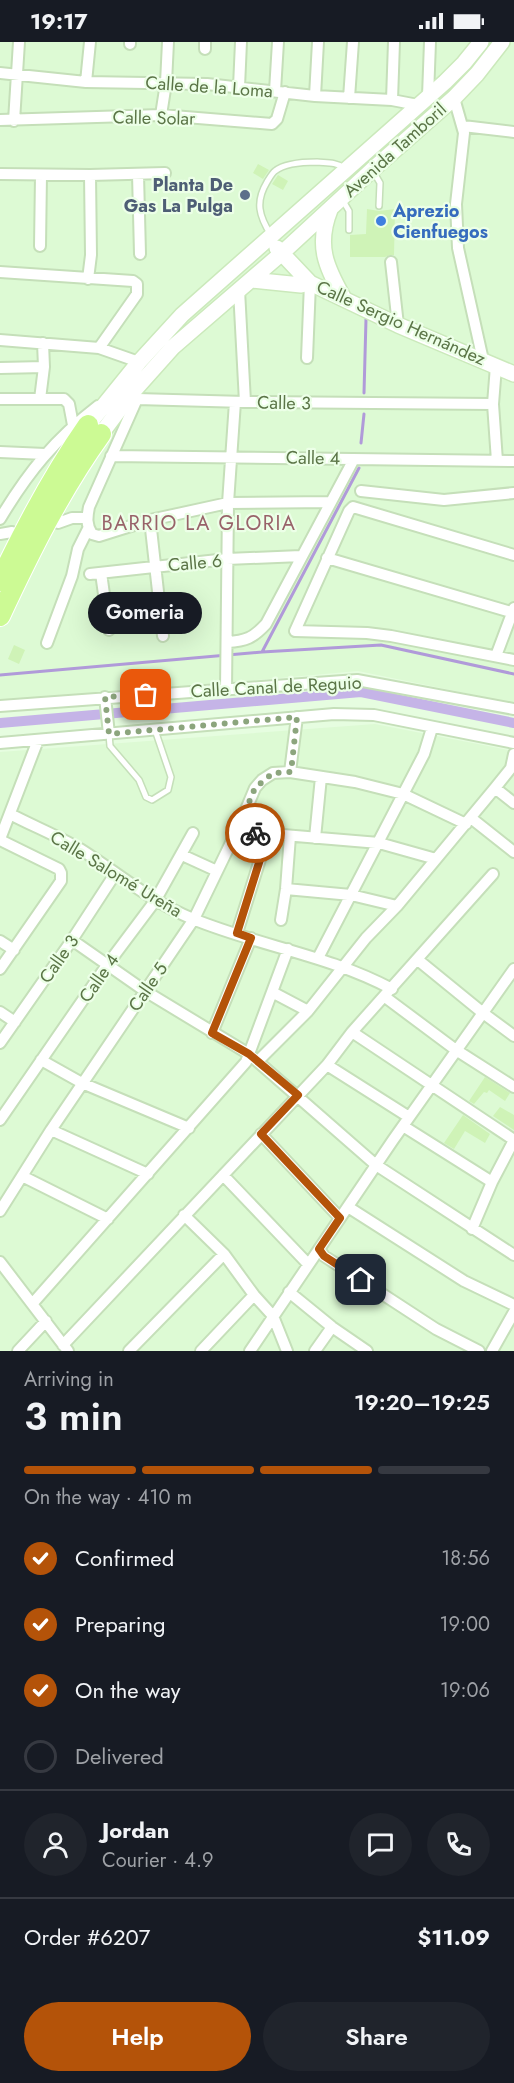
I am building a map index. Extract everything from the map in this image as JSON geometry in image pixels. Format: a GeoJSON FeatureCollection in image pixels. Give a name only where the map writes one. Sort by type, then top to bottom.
{"type":"FeatureCollection","features":[{"type":"Feature","properties":{"kind":"highway"},"geometry":{"type":"LineString","coordinates":[[0,581],[46,488],[87,428]]}},
{"type":"Feature","properties":{"kind":"highway"},"geometry":{"type":"LineString","coordinates":[[0,616],[36,539],[59,497],[87,428]]}},
{"type":"Feature","properties":{"kind":"main road","name":"Avenida Tamboril"},"geometry":{"type":"LineString","coordinates":[[87,428],[139,362],[182,315],[464,63],[480,42]]}},
{"type":"Feature","properties":{"kind":"main road","name":"Avenida Tamboril"},"geometry":{"type":"LineString","coordinates":[[87,428],[134,397],[172,347],[282,253],[454,98],[477,74],[498,43]]}},
{"type":"Feature","properties":{"kind":"main road"},"geometry":{"type":"LineString","coordinates":[[336,203],[325,223],[324,257],[331,276],[343,297]]}},
{"type":"Feature","properties":{"kind":"main road","name":"Calle Sergio Hernández"},"geometry":{"type":"LineString","coordinates":[[270,237],[310,283],[398,325],[514,374]]}},
{"type":"Feature","properties":{"kind":"main road"},"geometry":{"type":"LineString","coordinates":[[245,285],[310,283]]}},
{"type":"Feature","properties":{"kind":"street"},"geometry":{"type":"LineString","coordinates":[[14,121],[19,42]]}},
{"type":"Feature","properties":{"kind":"street"},"geometry":{"type":"LineString","coordinates":[[86,82],[90,42]]}},
{"type":"Feature","properties":{"kind":"street"},"geometry":{"type":"LineString","coordinates":[[161,115],[166,83],[168,42]]}},
{"type":"Feature","properties":{"kind":"street"},"geometry":{"type":"LineString","coordinates":[[238,87],[241,42]]}},
{"type":"Feature","properties":{"kind":"street"},"geometry":{"type":"LineString","coordinates":[[278,42],[280,91]]}},
{"type":"Feature","properties":{"kind":"street"},"geometry":{"type":"LineString","coordinates":[[315,96],[318,42]]}},
{"type":"Feature","properties":{"kind":"street"},"geometry":{"type":"LineString","coordinates":[[349,98],[353,42]]}},
{"type":"Feature","properties":{"kind":"street"},"geometry":{"type":"LineString","coordinates":[[392,100],[394,42]]}},
{"type":"Feature","properties":{"kind":"street"},"geometry":{"type":"LineString","coordinates":[[423,100],[430,42]]}},
{"type":"Feature","properties":{"kind":"street","name":"Calle de la Loma"},"geometry":{"type":"LineString","coordinates":[[0,73],[86,82],[166,83],[238,87],[315,96],[423,100]]}},
{"type":"Feature","properties":{"kind":"street","name":"Calle Solar"},"geometry":{"type":"LineString","coordinates":[[0,120],[161,115],[272,124],[277,119],[280,91]]}},
{"type":"Feature","properties":{"kind":"street"},"geometry":{"type":"LineString","coordinates":[[454,98],[464,136],[456,204],[458,248],[489,363],[497,461]]}},
{"type":"Feature","properties":{"kind":"street"},"geometry":{"type":"LineString","coordinates":[[463,126],[514,132]]}},
{"type":"Feature","properties":{"kind":"street"},"geometry":{"type":"LineString","coordinates":[[0,174],[90,176],[165,173]]}},
{"type":"Feature","properties":{"kind":"street"},"geometry":{"type":"LineString","coordinates":[[138,174],[140,254]]}},
{"type":"Feature","properties":{"kind":"street"},"geometry":{"type":"LineString","coordinates":[[40,246],[41,175]]}},
{"type":"Feature","properties":{"kind":"street"},"geometry":{"type":"LineString","coordinates":[[88,279],[91,255],[90,176]]}},
{"type":"Feature","properties":{"kind":"street"},"geometry":{"type":"LineString","coordinates":[[391,262],[398,325]]}},
{"type":"Feature","properties":{"kind":"street"},"geometry":{"type":"LineString","coordinates":[[0,272],[133,281],[137,284],[137,294],[99,348]]}},
{"type":"Feature","properties":{"kind":"street"},"geometry":{"type":"LineString","coordinates":[[307,358],[310,283]]}},
{"type":"Feature","properties":{"kind":"street"},"geometry":{"type":"LineString","coordinates":[[226,690],[228,503],[240,402],[245,285]]}},
{"type":"Feature","properties":{"kind":"street"},"geometry":{"type":"LineString","coordinates":[[0,340],[99,348],[139,362]]}},
{"type":"Feature","properties":{"kind":"street"},"geometry":{"type":"LineString","coordinates":[[40,399],[44,367],[43,343]]}},
{"type":"Feature","properties":{"kind":"street"},"geometry":{"type":"LineString","coordinates":[[0,368],[44,367]]}},
{"type":"Feature","properties":{"kind":"street"},"geometry":{"type":"LineString","coordinates":[[47,643],[72,576],[78,549],[88,524],[89,507],[134,397]]}},
{"type":"Feature","properties":{"kind":"street","name":"Calle 3"},"geometry":{"type":"LineString","coordinates":[[134,397],[240,402],[493,404]]}},
{"type":"Feature","properties":{"kind":"street"},"geometry":{"type":"LineString","coordinates":[[0,399],[64,399],[87,428],[45,453],[0,519]]}},
{"type":"Feature","properties":{"kind":"street"},"geometry":{"type":"LineString","coordinates":[[0,452],[45,453]]}},
{"type":"Feature","properties":{"kind":"street","name":"Calle 4"},"geometry":{"type":"LineString","coordinates":[[111,456],[514,461]]}},
{"type":"Feature","properties":{"kind":"street"},"geometry":{"type":"LineString","coordinates":[[227,646],[254,636],[266,624],[354,459]]}},
{"type":"Feature","properties":{"kind":"street"},"geometry":{"type":"LineString","coordinates":[[361,491],[444,500],[514,493]]}},
{"type":"Feature","properties":{"kind":"street"},"geometry":{"type":"LineString","coordinates":[[58,523],[72,518],[88,524],[92,534],[99,536],[150,519],[228,503],[331,502]]}},
{"type":"Feature","properties":{"kind":"street"},"geometry":{"type":"LineString","coordinates":[[514,555],[353,507],[350,509],[295,629],[296,632],[385,635],[514,660]]}},
{"type":"Feature","properties":{"kind":"street"},"geometry":{"type":"LineString","coordinates":[[150,519],[163,636]]}},
{"type":"Feature","properties":{"kind":"street"},"geometry":{"type":"LineString","coordinates":[[0,534],[12,532]]}},
{"type":"Feature","properties":{"kind":"street","name":"Calle 6"},"geometry":{"type":"LineString","coordinates":[[109,630],[95,574],[227,559],[301,556]]}},
{"type":"Feature","properties":{"kind":"street"},"geometry":{"type":"LineString","coordinates":[[327,558],[513,611],[496,656]]}},
{"type":"Feature","properties":{"kind":"street","name":"Calle Canal de Reguio"},"geometry":{"type":"LineString","coordinates":[[0,706],[106,702],[362,680],[514,709]]}},
{"type":"Feature","properties":{"kind":"street"},"geometry":{"type":"LineString","coordinates":[[106,702],[109,731]]}},
{"type":"Feature","properties":{"kind":"street","name":"Calle Canal de Reguio"},"geometry":{"type":"LineString","coordinates":[[0,743],[109,731],[155,730],[334,714],[374,715],[514,743]]}},
{"type":"Feature","properties":{"kind":"street"},"geometry":{"type":"LineString","coordinates":[[297,717],[291,772],[355,782],[403,794],[468,821],[514,852]]}},
{"type":"Feature","properties":{"kind":"street"},"geometry":{"type":"LineString","coordinates":[[318,957],[424,754],[432,728]]}},
{"type":"Feature","properties":{"kind":"street"},"geometry":{"type":"LineString","coordinates":[[0,969],[61,881],[62,873],[58,869],[0,840],[38,740]]}},
{"type":"Feature","properties":{"kind":"street"},"geometry":{"type":"LineString","coordinates":[[33,1303],[246,1062],[254,1058],[308,1011],[366,938],[397,906],[495,788],[511,768],[514,754]]}},
{"type":"Feature","properties":{"kind":"street","name":"Calle 5"},"geometry":{"type":"LineString","coordinates":[[0,1211],[82,1083],[194,919],[237,831],[255,788],[273,773],[291,772]]}},
{"type":"Feature","properties":{"kind":"street"},"geometry":{"type":"LineString","coordinates":[[315,838],[321,777]]}},
{"type":"Feature","properties":{"kind":"street"},"geometry":{"type":"LineString","coordinates":[[495,788],[514,803]]}},
{"type":"Feature","properties":{"kind":"street","name":"Calle Salomé Ureña"},"geometry":{"type":"LineString","coordinates":[[10,814],[78,848],[155,901],[194,919],[318,957],[369,977],[456,1050],[514,1086]]}},
{"type":"Feature","properties":{"kind":"street"},"geometry":{"type":"LineString","coordinates":[[237,831],[379,843],[436,859]]}},
{"type":"Feature","properties":{"kind":"street","name":"Calle 4"},"geometry":{"type":"LineString","coordinates":[[0,1120],[107,965],[155,901],[193,833]]}},
{"type":"Feature","properties":{"kind":"street"},"geometry":{"type":"LineString","coordinates":[[237,933],[268,834]]}},
{"type":"Feature","properties":{"kind":"street"},"geometry":{"type":"LineString","coordinates":[[281,920],[290,836]]}},
{"type":"Feature","properties":{"kind":"street"},"geometry":{"type":"LineString","coordinates":[[182,855],[217,871]]}},
{"type":"Feature","properties":{"kind":"street","name":"Calle 3"},"geometry":{"type":"LineString","coordinates":[[0,1042],[115,874]]}},
{"type":"Feature","properties":{"kind":"street"},"geometry":{"type":"LineString","coordinates":[[0,1262],[65,1348],[184,1215],[327,1065],[352,1032],[494,874]]}},
{"type":"Feature","properties":{"kind":"street"},"geometry":{"type":"LineString","coordinates":[[286,889],[351,894],[397,906]]}},
{"type":"Feature","properties":{"kind":"street"},"geometry":{"type":"LineString","coordinates":[[212,1033],[251,938]]}},
{"type":"Feature","properties":{"kind":"street"},"geometry":{"type":"LineString","coordinates":[[72,940],[145,991],[254,1058],[376,1165],[514,1256]]}},
{"type":"Feature","properties":{"kind":"street"},"geometry":{"type":"LineString","coordinates":[[0,941],[14,950]]}},
{"type":"Feature","properties":{"kind":"street"},"geometry":{"type":"LineString","coordinates":[[254,1058],[272,992],[288,949]]}},
{"type":"Feature","properties":{"kind":"street"},"geometry":{"type":"LineString","coordinates":[[418,960],[514,1036]]}},
{"type":"Feature","properties":{"kind":"street"},"geometry":{"type":"LineString","coordinates":[[250,1351],[406,1121],[514,969]]}},
{"type":"Feature","properties":{"kind":"street"},"geometry":{"type":"LineString","coordinates":[[272,992],[308,1011]]}},
{"type":"Feature","properties":{"kind":"street"},"geometry":{"type":"LineString","coordinates":[[0,1012],[15,1022]]}},
{"type":"Feature","properties":{"kind":"street"},"geometry":{"type":"LineString","coordinates":[[352,1032],[514,1140],[492,1182],[472,1229]]}},
{"type":"Feature","properties":{"kind":"street"},"geometry":{"type":"LineString","coordinates":[[41,1060],[82,1083],[189,1128]]}},
{"type":"Feature","properties":{"kind":"street"},"geometry":{"type":"LineString","coordinates":[[327,1065],[492,1182]]}},
{"type":"Feature","properties":{"kind":"street"},"geometry":{"type":"LineString","coordinates":[[51,1130],[148,1174]]}},
{"type":"Feature","properties":{"kind":"street"},"geometry":{"type":"LineString","coordinates":[[261,1134],[340,1218]]}},
{"type":"Feature","properties":{"kind":"street"},"geometry":{"type":"LineString","coordinates":[[223,1174],[308,1264]]}},
{"type":"Feature","properties":{"kind":"street"},"geometry":{"type":"LineString","coordinates":[[22,1176],[108,1219]]}},
{"type":"Feature","properties":{"kind":"street"},"geometry":{"type":"LineString","coordinates":[[348,1207],[464,1281],[514,1305]]}},
{"type":"Feature","properties":{"kind":"street"},"geometry":{"type":"LineString","coordinates":[[184,1215],[224,1254],[254,1295],[273,1316],[287,1351]]}},
{"type":"Feature","properties":{"kind":"street"},"geometry":{"type":"LineString","coordinates":[[319,1249],[324,1256],[418,1317],[479,1351]]}},
{"type":"Feature","properties":{"kind":"street"},"geometry":{"type":"LineString","coordinates":[[129,1351],[224,1254]]}},
{"type":"Feature","properties":{"kind":"street"},"geometry":{"type":"LineString","coordinates":[[289,1292],[332,1327],[367,1351]]}},
{"type":"Feature","properties":{"kind":"street"},"geometry":{"type":"LineString","coordinates":[[201,1351],[254,1295]]}},
{"type":"Feature","properties":{"kind":"street"},"geometry":{"type":"LineString","coordinates":[[492,1351],[514,1312]]}},
{"type":"Feature","properties":{"kind":"street"},"geometry":{"type":"LineString","coordinates":[[18,1351],[46,1321]]}},
{"type":"Feature","properties":{"kind":"street"},"geometry":{"type":"LineString","coordinates":[[315,1351],[332,1327]]}},
{"type":"Feature","properties":{"kind":"lane"},"geometry":{"type":"LineString","coordinates":[[270,237],[260,214],[258,201],[274,171],[290,165],[312,162],[338,164],[345,169]]}},
{"type":"Feature","properties":{"kind":"lane"},"geometry":{"type":"LineString","coordinates":[[372,170],[380,183],[380,206]]}},
{"type":"Feature","properties":{"kind":"lane"},"geometry":{"type":"LineString","coordinates":[[336,203],[349,211],[349,230]]}},
{"type":"Feature","properties":{"kind":"lane"},"geometry":{"type":"LineString","coordinates":[[109,731],[110,746],[140,780],[146,797],[152,800],[168,790],[171,777],[155,730]]}},
{"type":"Feature","properties":{"kind":"shaded area"},"geometry":{"type":"Polygon","coordinates":[[[0,42],[514,42],[514,703],[358,671],[0,703],[0,42]]]}},
{"type":"Feature","properties":{"kind":"shaded area"},"geometry":{"type":"Polygon","coordinates":[[[375,724],[514,751],[514,1351],[0,1351],[0,752],[375,724]]]}},
{"type":"Feature","properties":{"kind":"building"},"geometry":{"type":"Polygon","coordinates":[[[258,164],[269,170],[263,179],[253,173],[258,164]]]}},
{"type":"Feature","properties":{"kind":"building"},"geometry":{"type":"Polygon","coordinates":[[[278,175],[288,181],[283,190],[272,184],[278,175]]]}},
{"type":"Feature","properties":{"kind":"building","name":"Aprezio Cienfuegos"},"geometry":{"type":"Polygon","coordinates":[[[367,209],[379,211],[395,209],[394,255],[350,257],[350,235],[366,234],[367,209]]]}},
{"type":"Feature","properties":{"kind":"building"},"geometry":{"type":"Polygon","coordinates":[[[14,645],[25,650],[19,664],[8,659],[14,645]]]}},
{"type":"Feature","properties":{"kind":"building"},"geometry":{"type":"Polygon","coordinates":[[[485,1077],[510,1093],[505,1101],[489,1090],[487,1093],[484,1092],[474,1104],[469,1101],[485,1077]]]}},
{"type":"Feature","properties":{"kind":"building"},"geometry":{"type":"Polygon","coordinates":[[[500,1107],[514,1115],[514,1130],[493,1116],[500,1107]]]}},
{"type":"Feature","properties":{"kind":"building"},"geometry":{"type":"Polygon","coordinates":[[[463,1115],[490,1134],[485,1143],[465,1131],[454,1149],[444,1143],[463,1115]]]}},
{"type":"Feature","properties":{"kind":"waterway"},"geometry":{"type":"LineString","coordinates":[[364,393],[366,319]]}},
{"type":"Feature","properties":{"kind":"waterway"},"geometry":{"type":"LineString","coordinates":[[361,443],[364,414]]}},
{"type":"Feature","properties":{"kind":"waterway"},"geometry":{"type":"LineString","coordinates":[[262,652],[359,468]]}},
{"type":"Feature","properties":{"kind":"waterway"},"geometry":{"type":"LineString","coordinates":[[0,675],[262,652],[381,645],[514,674]]}},
{"type":"Feature","properties":{"kind":"waterway"},"geometry":{"type":"LineString","coordinates":[[0,723],[361,692],[514,723]]}},
{"type":"Feature","properties":{"kind":"way so far"},"geometry":{"type":"LineString","coordinates":[[146,695],[105,697],[109,734],[297,717],[291,772],[273,773],[262,780],[255,788],[237,831],[255,833]]}},
{"type":"Feature","properties":{"kind":"place","name":"Planta De Gas La Pulga"},"geometry":{"type":"Point","coordinates":[245,195]}},
{"type":"Feature","properties":{"kind":"place","name":"Aprezio Cienfuegos"},"geometry":{"type":"Point","coordinates":[381,221]}},
{"type":"Feature","properties":{"kind":"place","name":"Gomeria"},"geometry":{"type":"Point","coordinates":[146,695]}},
{"type":"Feature","properties":{"kind":"district","name":"BARRIO LA GLORIA"},"geometry":{"type":"Point","coordinates":[199,523]}},
{"type":"Feature","properties":{"kind":"route"},"geometry":{"type":"LineString","coordinates":[[255,833],[268,834],[237,933],[251,938],[212,1033],[249,1054],[298,1095],[261,1134],[340,1218],[319,1249],[324,1256],[361,1280]]}}]}
